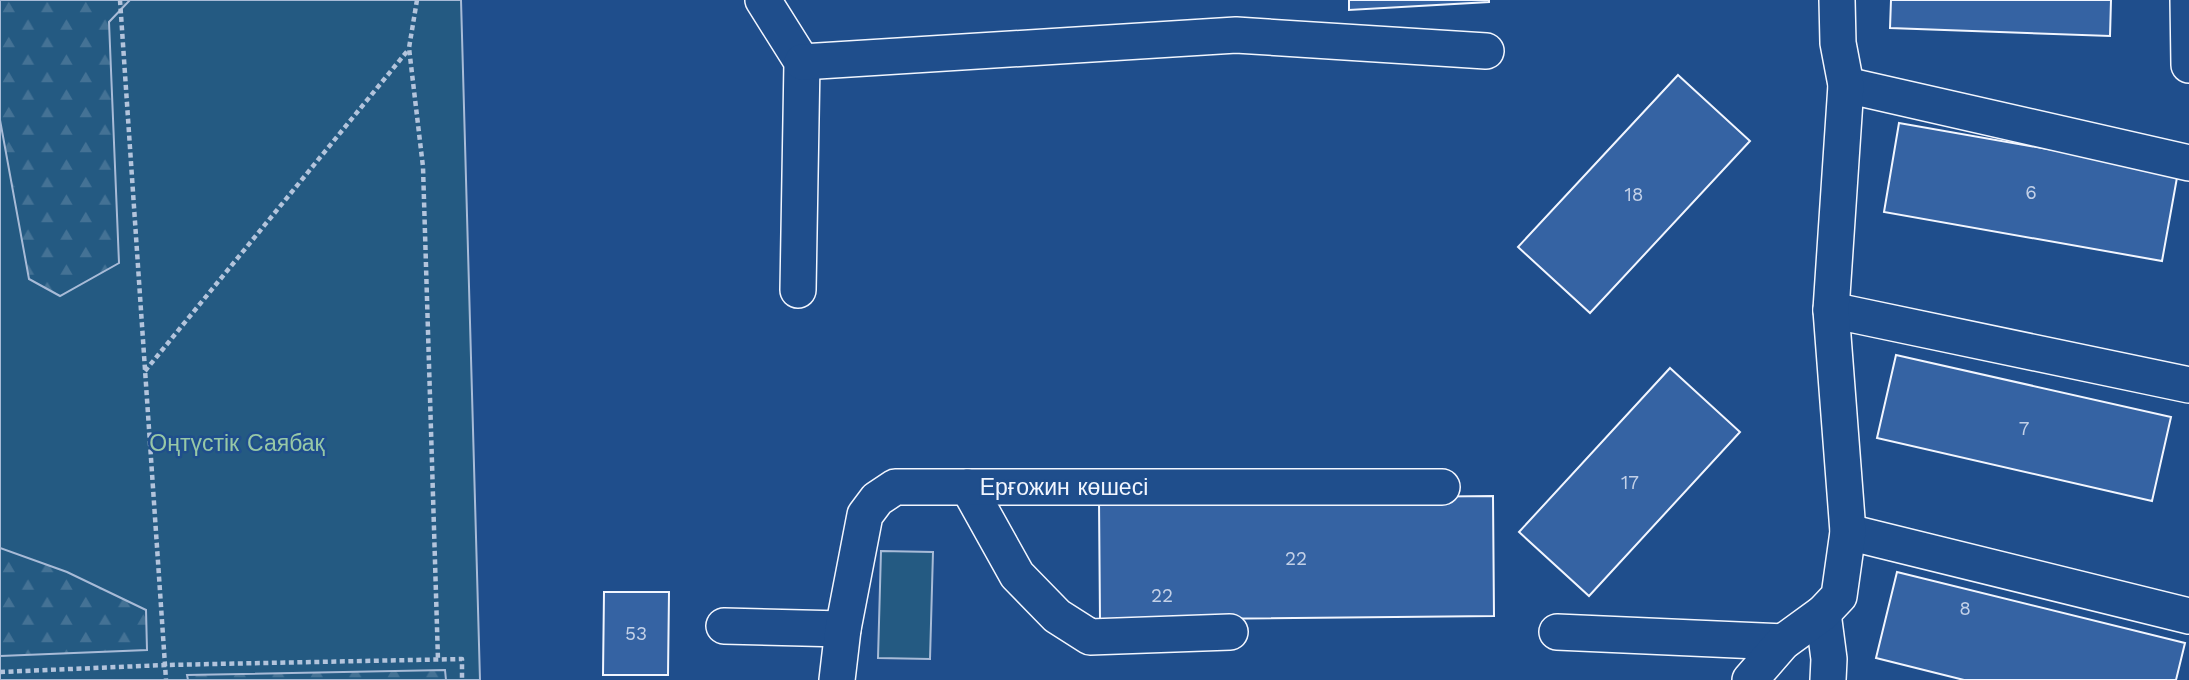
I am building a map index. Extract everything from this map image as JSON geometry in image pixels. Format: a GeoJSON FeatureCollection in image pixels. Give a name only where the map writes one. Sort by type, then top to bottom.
{"type":"FeatureCollection","features":[{"type":"Feature","properties":{"kind":"street"},"geometry":{"type":"LineString","coordinates":[[763,0],[802,62],[798,290]]}},
{"type":"Feature","properties":{"kind":"street"},"geometry":{"type":"LineString","coordinates":[[1750,680],[1783,642],[1823,613],[1839,596],[1848,532],[1831,310],[1846,85],[1838,43],[1837,0]]}},
{"type":"Feature","properties":{"kind":"street"},"geometry":{"type":"LineString","coordinates":[[2188,0],[2189,65]]}},
{"type":"Feature","properties":{"kind":"street"},"geometry":{"type":"LineString","coordinates":[[802,62],[1236,34],[1486,51]]}},
{"type":"Feature","properties":{"kind":"street"},"geometry":{"type":"LineString","coordinates":[[1846,85],[2189,163]]}},
{"type":"Feature","properties":{"kind":"street"},"geometry":{"type":"LineString","coordinates":[[1831,310],[2189,385]]}},
{"type":"Feature","properties":{"kind":"street","name":"Ерғожин көшесі"},"geometry":{"type":"LineString","coordinates":[[837,680],[843,629],[865,515],[877,499],[895,487],[1442,487]]}},
{"type":"Feature","properties":{"kind":"street"},"geometry":{"type":"LineString","coordinates":[[968,487],[1017,575],[1057,616],[1090,637],[1230,632]]}},
{"type":"Feature","properties":{"kind":"street"},"geometry":{"type":"LineString","coordinates":[[1848,532],[2189,617]]}},
{"type":"Feature","properties":{"kind":"street"},"geometry":{"type":"LineString","coordinates":[[1823,613],[1829,659],[1828,680]]}},
{"type":"Feature","properties":{"kind":"street"},"geometry":{"type":"LineString","coordinates":[[724,626],[843,629]]}},
{"type":"Feature","properties":{"kind":"street"},"geometry":{"type":"LineString","coordinates":[[1557,632],[1783,642]]}},
{"type":"Feature","properties":{"kind":"path"},"geometry":{"type":"LineString","coordinates":[[120,0],[166,680]]}},
{"type":"Feature","properties":{"kind":"path"},"geometry":{"type":"LineString","coordinates":[[417,0],[410,48],[423,167],[438,660]]}},
{"type":"Feature","properties":{"kind":"path"},"geometry":{"type":"LineString","coordinates":[[145,371],[410,48]]}},
{"type":"Feature","properties":{"kind":"path"},"geometry":{"type":"LineString","coordinates":[[0,671],[462,659],[462,680]]}},
{"type":"Feature","properties":{"kind":"green space","name":"Оңтүстік Саябақ"},"geometry":{"type":"Polygon","coordinates":[[[0,0],[461,0],[480,680],[0,680],[0,0]]]}},
{"type":"Feature","properties":{"kind":"green space"},"geometry":{"type":"Polygon","coordinates":[[[0,0],[130,0],[109,22],[119,263],[60,296],[29,279],[0,120],[0,0]]]}},
{"type":"Feature","properties":{"kind":"green space"},"geometry":{"type":"Polygon","coordinates":[[[0,548],[67,572],[146,610],[147,650],[0,656],[0,548]]]}},
{"type":"Feature","properties":{"kind":"green space"},"geometry":{"type":"Polygon","coordinates":[[[881,551],[933,552],[930,659],[878,658],[881,551]]]}},
{"type":"Feature","properties":{"kind":"green space"},"geometry":{"type":"Polygon","coordinates":[[[445,670],[446,680],[188,680],[187,675],[445,670]]]}},
{"type":"Feature","properties":{"kind":"building"},"geometry":{"type":"Polygon","coordinates":[[[1349,0],[1489,0],[1489,2],[1349,10],[1349,0]]]}},
{"type":"Feature","properties":{"kind":"building"},"geometry":{"type":"Polygon","coordinates":[[[1891,0],[2111,0],[2110,36],[1890,28],[1891,0]]]}},
{"type":"Feature","properties":{"kind":"building"},"geometry":{"type":"Polygon","coordinates":[[[1678,75],[1750,141],[1590,313],[1518,247],[1678,75]]]}},
{"type":"Feature","properties":{"kind":"building"},"geometry":{"type":"Polygon","coordinates":[[[1899,123],[2178,172],[2162,261],[1884,212],[1899,123]]]}},
{"type":"Feature","properties":{"kind":"building"},"geometry":{"type":"Polygon","coordinates":[[[1896,355],[2171,417],[2152,501],[1877,438],[1896,355]]]}},
{"type":"Feature","properties":{"kind":"building"},"geometry":{"type":"Polygon","coordinates":[[[1670,368],[1740,432],[1589,596],[1519,532],[1670,368]]]}},
{"type":"Feature","properties":{"kind":"building"},"geometry":{"type":"Polygon","coordinates":[[[1493,496],[1494,616],[1100,620],[1099,500],[1493,496]]]}},
{"type":"Feature","properties":{"kind":"building"},"geometry":{"type":"Polygon","coordinates":[[[1897,572],[2185,643],[2176,680],[1964,680],[1876,658],[1897,572]]]}},
{"type":"Feature","properties":{"kind":"building"},"geometry":{"type":"Polygon","coordinates":[[[604,592],[669,592],[668,675],[603,675],[604,592]]]}}]}
